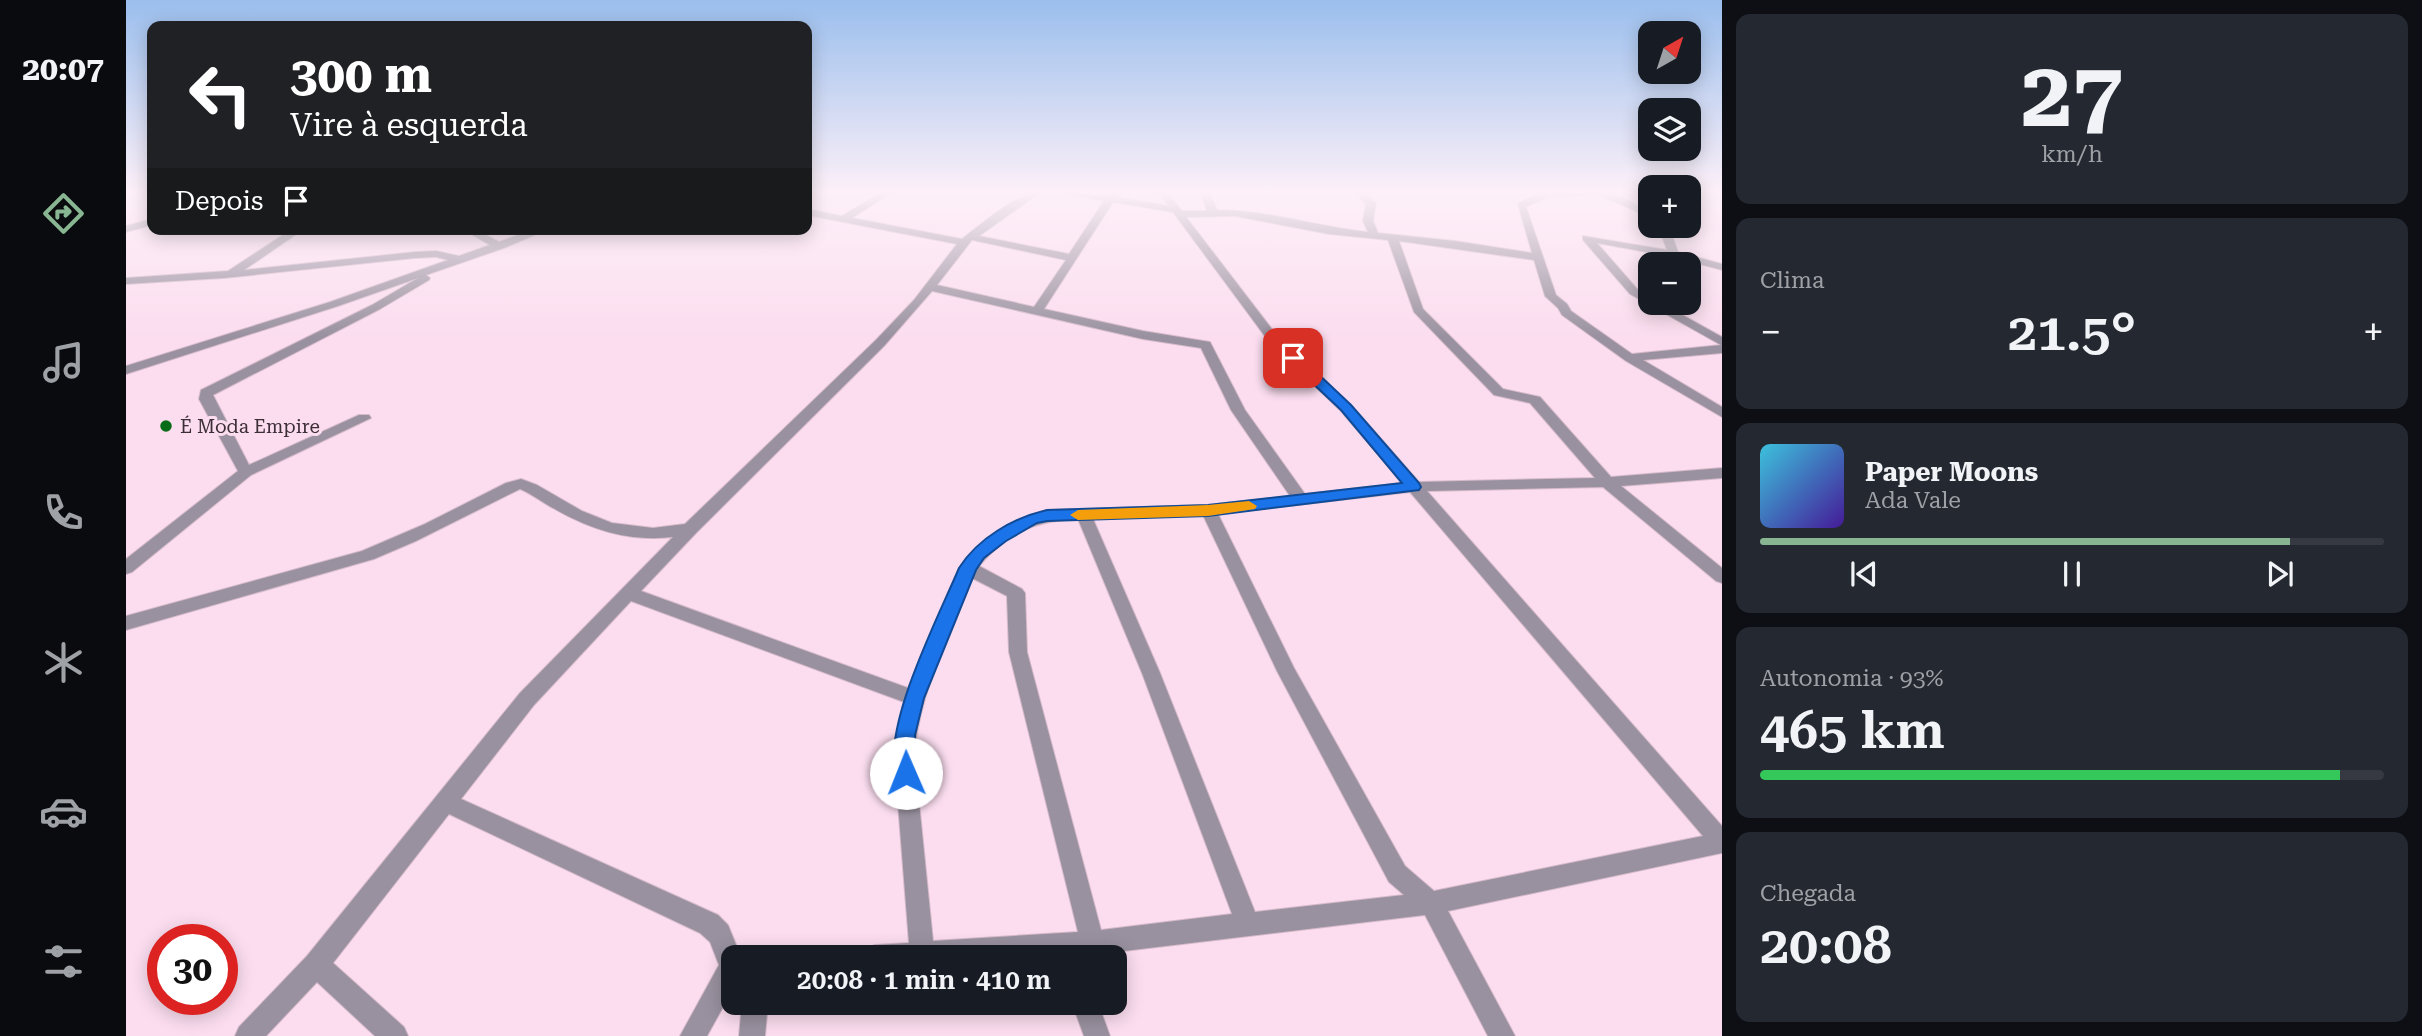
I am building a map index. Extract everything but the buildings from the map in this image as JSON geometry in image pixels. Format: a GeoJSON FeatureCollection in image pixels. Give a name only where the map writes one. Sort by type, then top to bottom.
{"type":"FeatureCollection","features":[{"type":"Feature","properties":{"kind":"street"},"geometry":{"type":"LineString","coordinates":[[232,273],[282,240]]}},
{"type":"Feature","properties":{"kind":"street"},"geometry":{"type":"LineString","coordinates":[[489,240],[500,246]]}},
{"type":"Feature","properties":{"kind":"street"},"geometry":{"type":"LineString","coordinates":[[126,370],[515,240]]}},
{"type":"Feature","properties":{"kind":"street"},"geometry":{"type":"LineString","coordinates":[[248,1036],[316,965],[527,699],[690,529],[880,343],[967,240]]}},
{"type":"Feature","properties":{"kind":"street"},"geometry":{"type":"LineString","coordinates":[[975,240],[1072,258]]}},
{"type":"Feature","properties":{"kind":"street"},"geometry":{"type":"LineString","coordinates":[[1037,312],[1084,240]]}},
{"type":"Feature","properties":{"kind":"street"},"geometry":{"type":"LineString","coordinates":[[1083,945],[1092,941],[1431,903],[1722,843],[1346,408],[1274,340],[1199,240]]}},
{"type":"Feature","properties":{"kind":"street"},"geometry":{"type":"LineString","coordinates":[[1394,240],[1418,310],[1499,392],[1524,395],[1535,400],[1607,482],[1722,577]]}},
{"type":"Feature","properties":{"kind":"street"},"geometry":{"type":"LineString","coordinates":[[1422,240],[1536,257]]}},
{"type":"Feature","properties":{"kind":"street"},"geometry":{"type":"LineString","coordinates":[[1531,240],[1551,296],[1563,306],[1566,313],[1630,358],[1722,413]]}},
{"type":"Feature","properties":{"kind":"street"},"geometry":{"type":"LineString","coordinates":[[1589,240],[1638,294]]}},
{"type":"Feature","properties":{"kind":"street"},"geometry":{"type":"LineString","coordinates":[[1600,240],[1663,252]]}},
{"type":"Feature","properties":{"kind":"street"},"geometry":{"type":"LineString","coordinates":[[126,281],[415,255],[436,254],[462,260]]}},
{"type":"Feature","properties":{"kind":"street"},"geometry":{"type":"LineString","coordinates":[[1701,262],[1722,268]]}},
{"type":"Feature","properties":{"kind":"street"},"geometry":{"type":"LineString","coordinates":[[246,472],[206,399],[206,393],[386,301],[442,266]]}},
{"type":"Feature","properties":{"kind":"street"},"geometry":{"type":"LineString","coordinates":[[930,286],[1143,335],[1206,345],[1238,410],[1301,500]]}},
{"type":"Feature","properties":{"kind":"street"},"geometry":{"type":"LineString","coordinates":[[1675,315],[1722,342]]}},
{"type":"Feature","properties":{"kind":"street"},"geometry":{"type":"LineString","coordinates":[[1630,358],[1722,349]]}},
{"type":"Feature","properties":{"kind":"street"},"geometry":{"type":"LineString","coordinates":[[126,568],[246,472],[364,418]]}},
{"type":"Feature","properties":{"kind":"street"},"geometry":{"type":"LineString","coordinates":[[921,945],[904,753],[905,735],[914,698],[968,568],[978,554],[1000,537],[1032,519],[1047,515],[1208,510],[1413,487],[1607,482],[1722,472]]}},
{"type":"Feature","properties":{"kind":"street"},"geometry":{"type":"LineString","coordinates":[[126,624],[186,603],[347,561],[379,550],[511,486],[521,484],[582,517],[625,533],[643,535],[690,529]]}},
{"type":"Feature","properties":{"kind":"street"},"geometry":{"type":"LineString","coordinates":[[1208,510],[1286,671],[1397,874],[1431,903],[1502,1036]]}},
{"type":"Feature","properties":{"kind":"street"},"geometry":{"type":"LineString","coordinates":[[1084,515],[1151,673],[1248,924]]}},
{"type":"Feature","properties":{"kind":"street"},"geometry":{"type":"LineString","coordinates":[[968,568],[1016,593],[1018,652],[1092,941]]}},
{"type":"Feature","properties":{"kind":"street"},"geometry":{"type":"LineString","coordinates":[[628,593],[914,698]]}},
{"type":"Feature","properties":{"kind":"street"},"geometry":{"type":"LineString","coordinates":[[445,802],[709,923],[719,934],[724,945]]}},
{"type":"Feature","properties":{"kind":"street"},"geometry":{"type":"LineString","coordinates":[[316,965],[395,1036]]}},
{"type":"Feature","properties":{"kind":"street"},"geometry":{"type":"LineString","coordinates":[[692,1036],[721,986]]}},
{"type":"Feature","properties":{"kind":"street"},"geometry":{"type":"LineString","coordinates":[[752,1036],[754,1015]]}},
{"type":"Feature","properties":{"kind":"street"},"geometry":{"type":"LineString","coordinates":[[1089,1015],[1097,1036]]}},
{"type":"Feature","properties":{"kind":"slow traffic"},"geometry":{"type":"LineString","coordinates":[[1078,515],[1249,506]]}},
{"type":"Feature","properties":{"kind":"place","name":"É Moda Empire"},"geometry":{"type":"Point","coordinates":[166,426]}},
{"type":"Feature","properties":{"kind":"route"},"geometry":{"type":"LineString","coordinates":[[906,773],[905,735],[914,698],[968,568],[978,554],[1000,537],[1032,519],[1047,515],[1208,510],[1413,487],[1346,408],[1293,358]]}}]}
